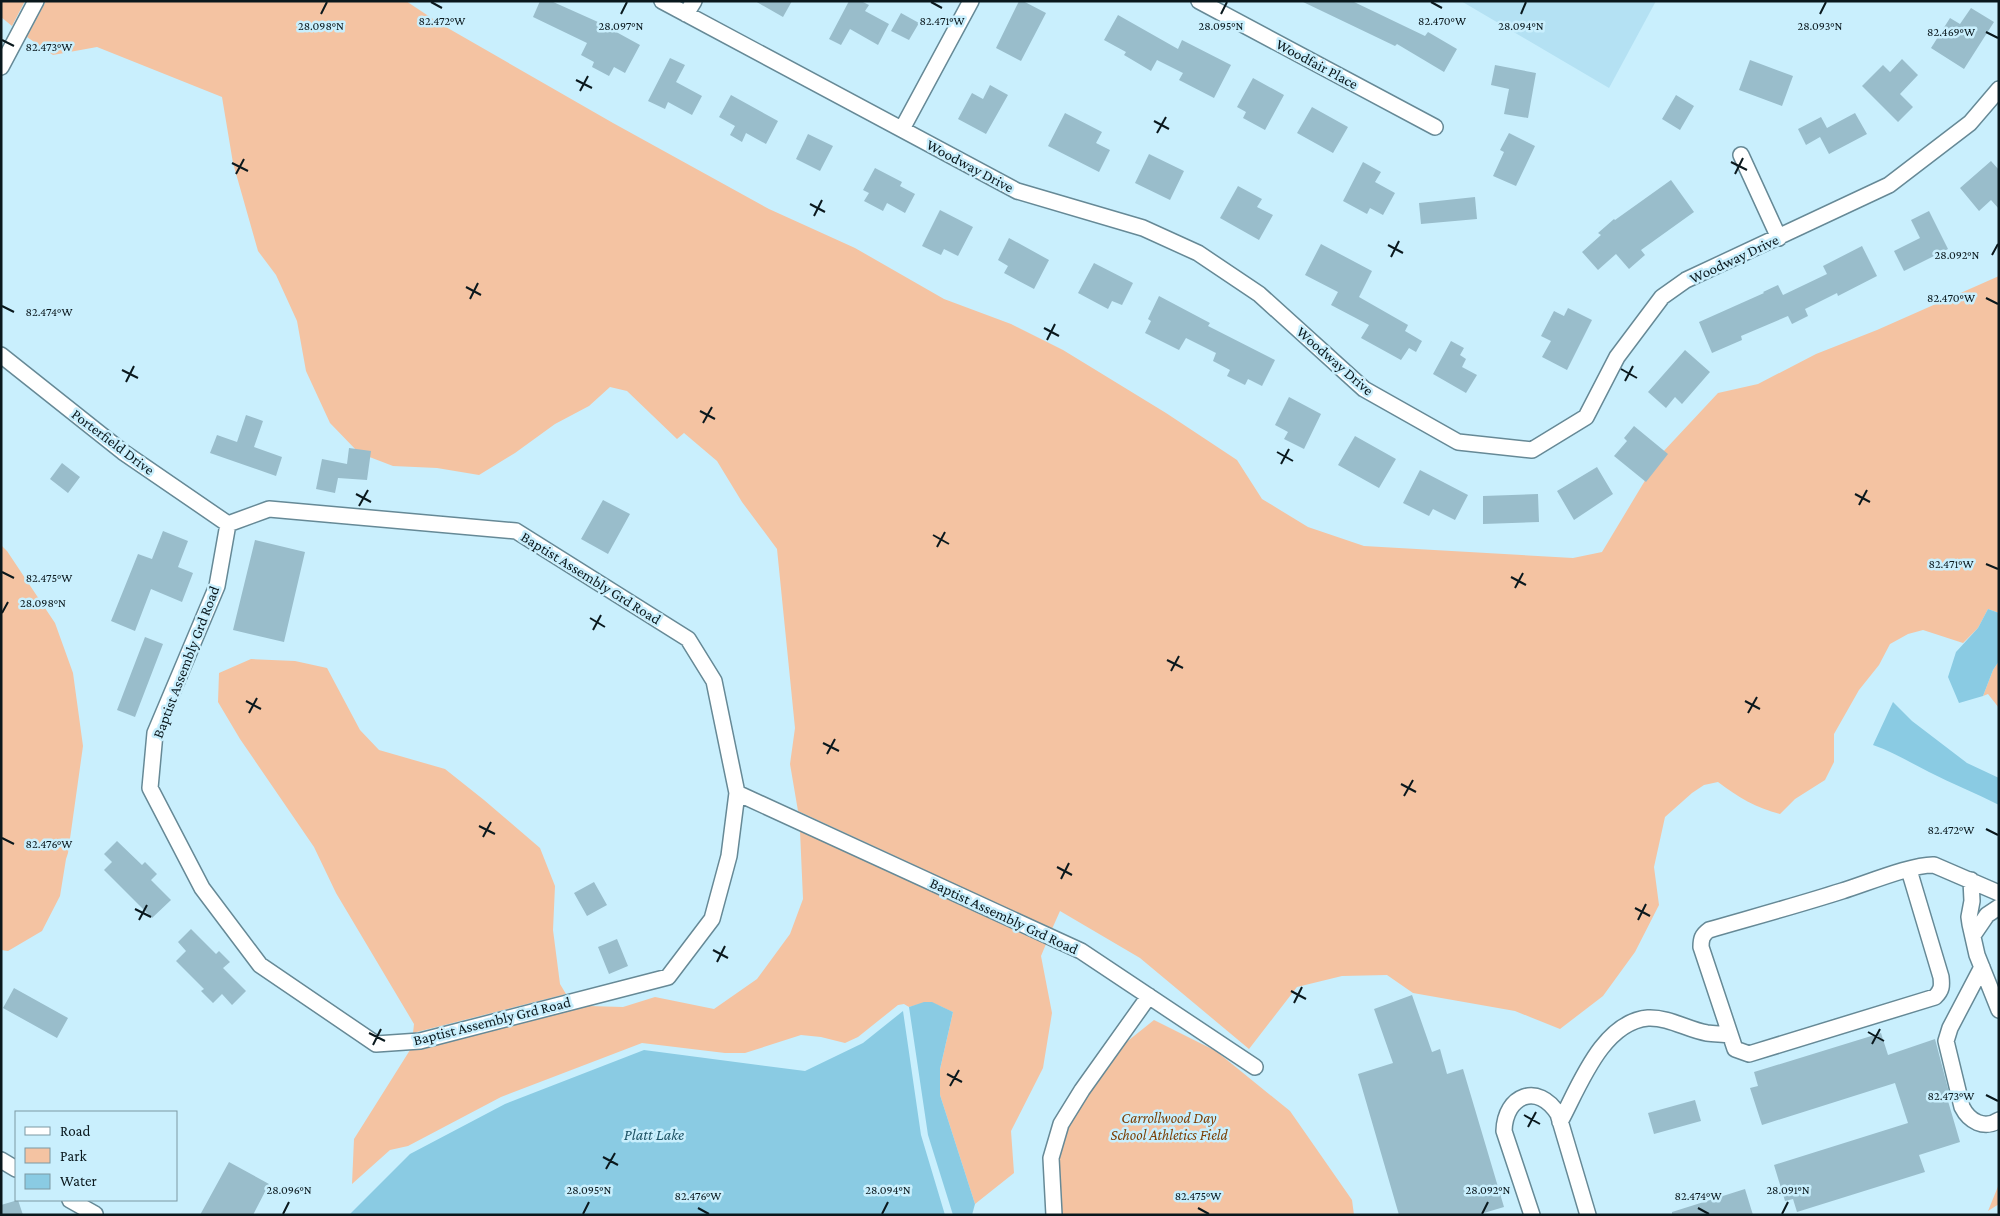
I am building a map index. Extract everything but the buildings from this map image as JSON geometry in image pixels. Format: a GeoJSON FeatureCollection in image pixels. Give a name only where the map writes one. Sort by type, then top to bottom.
{"type":"FeatureCollection","features":[{"type":"Feature","properties":{"kind":"street"},"geometry":{"type":"LineString","coordinates":[[1,67],[36,1]]}},
{"type":"Feature","properties":{"kind":"street","name":"Woodway Drive"},"geometry":{"type":"LineString","coordinates":[[662,1],[690,8],[902,129],[1017,191],[1143,228],[1198,252],[1259,294],[1364,389],[1458,442],[1532,450],[1586,418],[1617,358],[1662,297],[1686,280],[1889,185],[1970,123],[1999,89]]}},
{"type":"Feature","properties":{"kind":"street"},"geometry":{"type":"LineString","coordinates":[[902,129],[971,1]]}},
{"type":"Feature","properties":{"kind":"street","name":"Woodfair Place"},"geometry":{"type":"LineString","coordinates":[[1198,1],[1436,127]]}},
{"type":"Feature","properties":{"kind":"street"},"geometry":{"type":"LineString","coordinates":[[1741,155],[1779,238]]}},
{"type":"Feature","properties":{"kind":"street","name":"Porterfield Drive"},"geometry":{"type":"LineString","coordinates":[[1,355],[123,452],[228,524]]}},
{"type":"Feature","properties":{"kind":"street","name":"Baptist Assembly Grd Road"},"geometry":{"type":"LineString","coordinates":[[269,510],[516,531],[688,639],[714,681],[737,793],[729,856],[712,919],[668,976],[420,1041],[376,1044],[260,965],[202,888],[150,788],[155,733],[217,586],[228,524],[269,510]]}},
{"type":"Feature","properties":{"kind":"street","name":"Baptist Assembly Grd Road"},"geometry":{"type":"LineString","coordinates":[[737,793],[1081,951],[1255,1067]]}},
{"type":"Feature","properties":{"kind":"street"},"geometry":{"type":"LineString","coordinates":[[1909,870],[1941,977],[1942,985],[1940,992],[1935,997],[1749,1054],[1735,1049],[1701,947],[1701,939],[1710,930],[1822,898],[1925,864],[1934,865],[1999,893]]}},
{"type":"Feature","properties":{"kind":"street"},"geometry":{"type":"LineString","coordinates":[[1971,880],[1972,901],[1969,917],[1977,955],[1999,1010]]}},
{"type":"Feature","properties":{"kind":"street"},"geometry":{"type":"LineString","coordinates":[[1974,934],[1987,915],[1999,907]]}},
{"type":"Feature","properties":{"kind":"street"},"geometry":{"type":"LineString","coordinates":[[1982,967],[1950,1028],[1946,1041],[1962,1107],[1966,1115],[1984,1125],[1993,1124],[1999,1120]]}},
{"type":"Feature","properties":{"kind":"street"},"geometry":{"type":"LineString","coordinates":[[1054,1215],[1051,1158],[1061,1124],[1082,1090],[1149,996]]}},
{"type":"Feature","properties":{"kind":"street"},"geometry":{"type":"LineString","coordinates":[[1560,1122],[1604,1044],[1619,1029],[1648,1018],[1668,1021],[1706,1033],[1730,1035]]}},
{"type":"Feature","properties":{"kind":"street"},"geometry":{"type":"LineString","coordinates":[[1532,1215],[1504,1131],[1504,1119],[1510,1107],[1524,1096],[1535,1096],[1553,1106],[1560,1122],[1588,1215]]}},
{"type":"Feature","properties":{"kind":"street"},"geometry":{"type":"LineString","coordinates":[[1,1160],[15,1168]]}},
{"type":"Feature","properties":{"kind":"street"},"geometry":{"type":"LineString","coordinates":[[72,1201],[95,1214]]}},
{"type":"Feature","properties":{"kind":"shaded area"},"geometry":{"type":"Polygon","coordinates":[[[1461,1],[1656,1],[1609,88],[1461,1]]]}},
{"type":"Feature","properties":{"kind":"green space"},"geometry":{"type":"Polygon","coordinates":[[[1,1],[25,1],[12,26],[1,17],[1,1]]]}},
{"type":"Feature","properties":{"kind":"green space"},"geometry":{"type":"Polygon","coordinates":[[[46,1],[406,1],[439,23],[613,123],[769,209],[855,248],[944,299],[1011,324],[1063,350],[1166,413],[1237,460],[1262,499],[1308,527],[1364,546],[1573,558],[1602,552],[1661,454],[1718,393],[1758,384],[1816,354],[1877,330],[1999,276],[1999,613],[1988,609],[1978,628],[1963,643],[1923,630],[1908,634],[1890,644],[1879,665],[1859,690],[1834,734],[1834,762],[1825,780],[1795,799],[1780,814],[1763,809],[1718,782],[1704,785],[1665,817],[1654,867],[1659,905],[1635,952],[1603,996],[1560,1029],[1515,1011],[1413,993],[1387,975],[1342,976],[1297,987],[1249,1049],[1140,958],[1060,911],[1052,929],[798,811],[790,764],[795,728],[777,549],[742,502],[717,461],[684,433],[677,439],[627,391],[610,387],[589,406],[555,424],[515,453],[479,475],[437,468],[393,466],[359,453],[330,423],[306,371],[297,321],[276,275],[258,251],[233,163],[222,97],[97,47],[53,55],[27,37],[46,1]]]}},
{"type":"Feature","properties":{"kind":"green space"},"geometry":{"type":"Polygon","coordinates":[[[1,545],[7,551],[55,623],[73,673],[83,746],[60,896],[42,931],[8,951],[1,950],[1,545]]]}},
{"type":"Feature","properties":{"kind":"green space"},"geometry":{"type":"Polygon","coordinates":[[[251,659],[295,661],[327,668],[360,730],[379,750],[445,769],[540,848],[555,886],[553,930],[560,984],[566,994],[413,1033],[414,1024],[336,893],[314,847],[240,739],[218,702],[219,673],[251,659]]]}},
{"type":"Feature","properties":{"kind":"green space"},"geometry":{"type":"Polygon","coordinates":[[[1999,661],[1999,708],[1988,694],[1983,696],[1993,670],[1999,661]]]}},
{"type":"Feature","properties":{"kind":"green space"},"geometry":{"type":"Polygon","coordinates":[[[800,831],[1046,944],[1041,956],[1052,1013],[1043,1068],[1011,1131],[1014,1173],[975,1204],[940,1095],[940,1069],[953,1012],[927,1003],[909,1007],[904,1004],[898,1005],[858,1037],[845,1043],[821,1037],[801,1035],[745,1053],[725,1053],[642,1043],[501,1097],[408,1146],[390,1150],[352,1184],[354,1139],[410,1050],[423,1049],[588,1006],[623,1007],[655,997],[714,1009],[757,979],[790,934],[803,899],[800,831]]]}},
{"type":"Feature","properties":{"kind":"green space","name":"Carrollwood Day School Athletics Field"},"geometry":{"type":"Polygon","coordinates":[[[1154,1020],[1216,1051],[1290,1111],[1352,1200],[1354,1215],[1055,1215],[1055,1142],[1114,1052],[1154,1020]]]}},
{"type":"Feature","properties":{"kind":"green space"},"geometry":{"type":"Polygon","coordinates":[[[1999,1184],[1999,1204],[1988,1211],[1999,1184]]]}},
{"type":"Feature","properties":{"kind":"water"},"geometry":{"type":"Polygon","coordinates":[[[1988,609],[1999,613],[1999,661],[1993,670],[1983,696],[1959,703],[1948,677],[1956,652],[1978,628],[1988,609]]]}},
{"type":"Feature","properties":{"kind":"water"},"geometry":{"type":"Polygon","coordinates":[[[1893,702],[1912,721],[1967,763],[1999,778],[1999,805],[1873,745],[1893,702]]]}},
{"type":"Feature","properties":{"kind":"water"},"geometry":{"type":"Polygon","coordinates":[[[924,1002],[932,1002],[953,1012],[940,1069],[940,1095],[975,1204],[972,1215],[953,1215],[928,1135],[909,1007],[924,1002]]]}},
{"type":"Feature","properties":{"kind":"water","name":"Platt Lake"},"geometry":{"type":"Polygon","coordinates":[[[903,1011],[921,1135],[945,1215],[349,1215],[410,1154],[505,1104],[644,1050],[805,1071],[863,1043],[903,1011]]]}}]}
